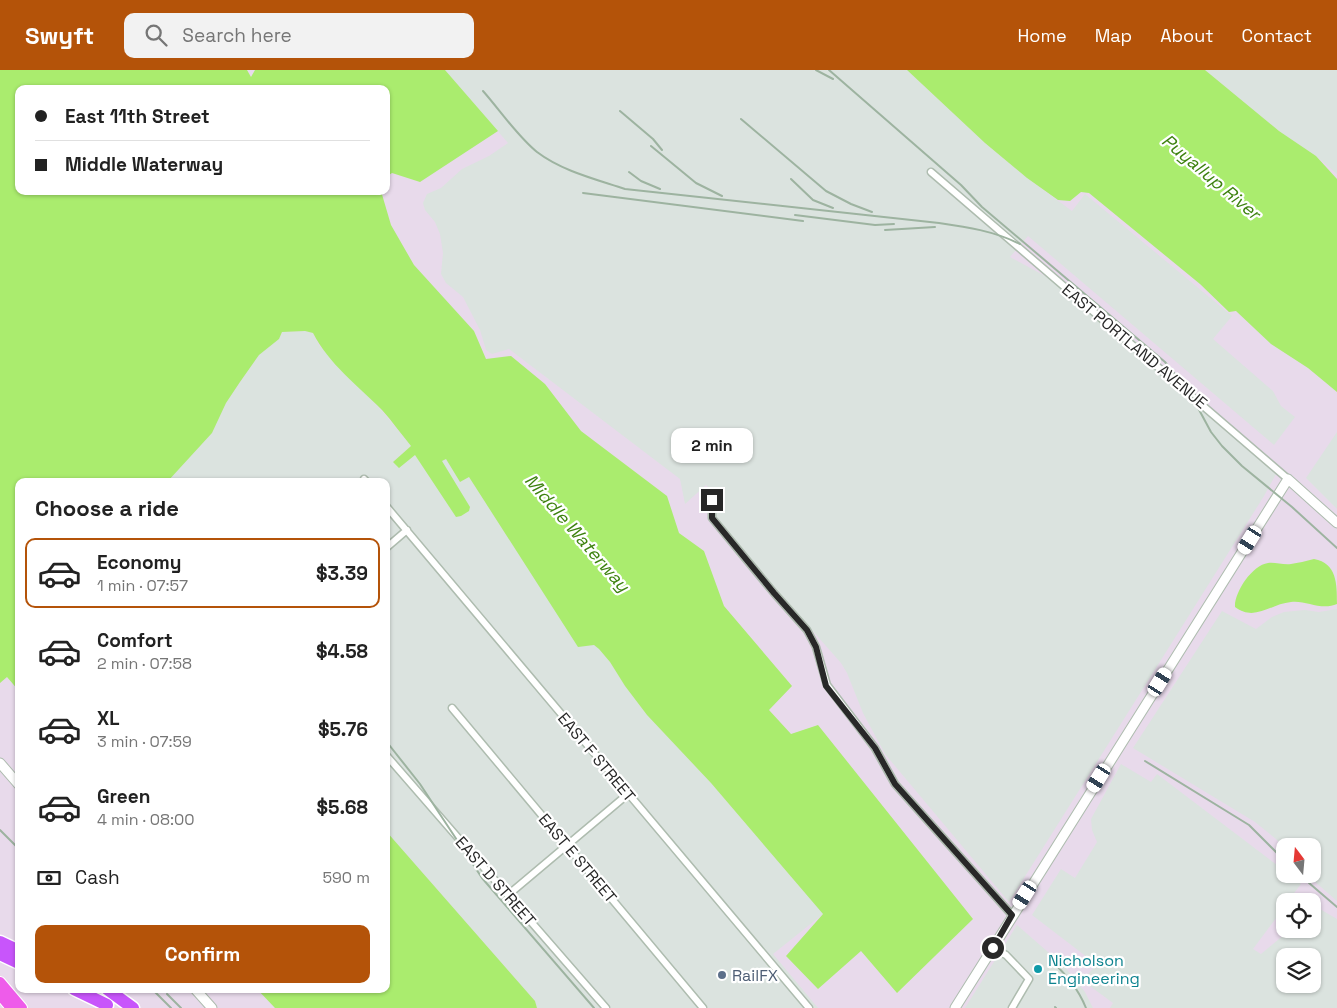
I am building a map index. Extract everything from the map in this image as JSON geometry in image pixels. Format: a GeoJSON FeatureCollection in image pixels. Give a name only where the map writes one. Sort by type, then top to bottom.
{"type":"FeatureCollection","features":[{"type":"Feature","properties":{"kind":"highway"},"geometry":{"type":"LineString","coordinates":[[0,936],[15,943]]}},
{"type":"Feature","properties":{"kind":"highway"},"geometry":{"type":"LineString","coordinates":[[0,942],[15,949]]}},
{"type":"Feature","properties":{"kind":"highway"},"geometry":{"type":"LineString","coordinates":[[0,947],[15,954]]}},
{"type":"Feature","properties":{"kind":"highway"},"geometry":{"type":"LineString","coordinates":[[0,954],[15,961]]}},
{"type":"Feature","properties":{"kind":"highway"},"geometry":{"type":"LineString","coordinates":[[82,993],[112,1007]]}},
{"type":"Feature","properties":{"kind":"highway"},"geometry":{"type":"LineString","coordinates":[[89,993],[112,1007]]}},
{"type":"Feature","properties":{"kind":"highway"},"geometry":{"type":"LineString","coordinates":[[95,993],[112,1007]]}},
{"type":"Feature","properties":{"kind":"highway"},"geometry":{"type":"LineString","coordinates":[[113,993],[134,1008]]}},
{"type":"Feature","properties":{"kind":"main road"},"geometry":{"type":"LineString","coordinates":[[0,982],[22,1008]]}},
{"type":"Feature","properties":{"kind":"main road"},"geometry":{"type":"LineString","coordinates":[[0,995],[11,1008]]}},
{"type":"Feature","properties":{"kind":"street","name":"EAST PORTLAND AVENUE"},"geometry":{"type":"LineString","coordinates":[[931,172],[1337,523]]}},
{"type":"Feature","properties":{"kind":"street"},"geometry":{"type":"LineString","coordinates":[[955,1008],[1288,479]]}},
{"type":"Feature","properties":{"kind":"street"},"geometry":{"type":"LineString","coordinates":[[712,500],[712,518],[807,630],[816,647],[826,686],[875,748],[895,784],[1012,915]]}},
{"type":"Feature","properties":{"kind":"street","name":"EAST F STREET"},"geometry":{"type":"LineString","coordinates":[[390,511],[809,1008]]}},
{"type":"Feature","properties":{"kind":"street"},"geometry":{"type":"LineString","coordinates":[[390,545],[407,530]]}},
{"type":"Feature","properties":{"kind":"street","name":"EAST E STREET"},"geometry":{"type":"LineString","coordinates":[[452,708],[703,1008]]}},
{"type":"Feature","properties":{"kind":"street","name":"EAST D STREET"},"geometry":{"type":"LineString","coordinates":[[390,760],[606,1008]]}},
{"type":"Feature","properties":{"kind":"street"},"geometry":{"type":"LineString","coordinates":[[0,763],[15,780]]}},
{"type":"Feature","properties":{"kind":"street"},"geometry":{"type":"LineString","coordinates":[[508,895],[628,794]]}},
{"type":"Feature","properties":{"kind":"street"},"geometry":{"type":"LineString","coordinates":[[993,948],[1006,955],[1029,979],[1012,1008]]}},
{"type":"Feature","properties":{"kind":"street"},"geometry":{"type":"LineString","coordinates":[[949,1008],[968,986]]}},
{"type":"Feature","properties":{"kind":"street"},"geometry":{"type":"LineString","coordinates":[[199,993],[212,1008]]}},
{"type":"Feature","properties":{"kind":"shaded area"},"geometry":{"type":"Polygon","coordinates":[[[445,70],[907,70],[985,143],[1027,178],[1072,211],[1085,194],[1232,316],[1213,339],[1273,391],[1281,406],[1295,417],[1274,445],[1028,236],[1010,257],[1058,283],[1115,323],[1150,354],[1196,405],[1276,474],[1009,902],[885,754],[863,713],[841,663],[714,519],[717,496],[706,485],[685,504],[680,479],[509,349],[492,354],[486,350],[480,330],[463,297],[446,283],[441,274],[443,253],[440,234],[435,222],[425,210],[423,203],[427,194],[441,188],[462,169],[489,156],[508,143],[445,70]]]}},
{"type":"Feature","properties":{"kind":"shaded area"},"geometry":{"type":"Polygon","coordinates":[[[1205,70],[1337,70],[1337,174],[1316,156],[1279,131],[1205,70]]]}},
{"type":"Feature","properties":{"kind":"shaded area"},"geometry":{"type":"Polygon","coordinates":[[[305,331],[313,333],[319,345],[382,411],[411,446],[393,462],[415,455],[446,459],[460,482],[469,477],[578,646],[594,645],[599,648],[647,715],[711,783],[823,914],[773,954],[818,1008],[537,1008],[535,1001],[390,836],[390,478],[171,478],[212,433],[226,403],[259,355],[279,339],[282,332],[305,331]]]}},
{"type":"Feature","properties":{"kind":"shaded area"},"geometry":{"type":"Polygon","coordinates":[[[1337,432],[1337,509],[1306,478],[1337,432]]]}},
{"type":"Feature","properties":{"kind":"shaded area"},"geometry":{"type":"Polygon","coordinates":[[[1337,609],[1337,901],[1316,883],[1321,883],[1321,838],[1276,839],[1255,822],[1133,748],[1222,611],[1256,629],[1272,617],[1284,612],[1305,610],[1319,612],[1337,609]]]}},
{"type":"Feature","properties":{"kind":"shaded area"},"geometry":{"type":"Polygon","coordinates":[[[1121,764],[1151,782],[1157,774],[1276,864],[1276,883],[1301,884],[1294,893],[1276,893],[1276,918],[1253,949],[1261,954],[1280,938],[1321,938],[1321,910],[1337,919],[1337,1008],[1110,1008],[1113,1003],[1083,981],[1096,964],[1032,915],[1061,869],[1075,878],[1097,842],[1092,830],[1091,819],[1121,764]]]}},
{"type":"Feature","properties":{"kind":"shaded area"},"geometry":{"type":"Polygon","coordinates":[[[1017,925],[1064,966],[1085,992],[1093,1008],[965,1008],[1017,925]]]}},
{"type":"Feature","properties":{"kind":"water","name":"Middle Waterway"},"geometry":{"type":"Polygon","coordinates":[[[0,70],[247,70],[251,77],[255,70],[445,70],[498,131],[420,182],[392,173],[390,174],[390,85],[15,85],[15,195],[382,195],[391,225],[414,265],[474,331],[486,359],[511,356],[545,384],[581,431],[667,496],[679,533],[704,551],[724,606],[792,686],[769,710],[791,734],[818,725],[973,919],[897,993],[861,951],[818,989],[786,956],[823,914],[711,783],[647,715],[599,649],[594,645],[578,647],[469,477],[460,482],[446,459],[442,461],[470,507],[469,511],[456,517],[415,455],[399,468],[393,462],[411,446],[382,410],[327,355],[313,333],[305,331],[282,332],[279,339],[259,355],[226,403],[212,433],[171,478],[15,478],[15,686],[7,677],[0,683],[0,70]]]}},
{"type":"Feature","properties":{"kind":"water","name":"Puyallup River"},"geometry":{"type":"Polygon","coordinates":[[[907,70],[1205,70],[1279,131],[1316,156],[1337,179],[1337,392],[1308,368],[1271,344],[1236,311],[1229,312],[1200,284],[1089,193],[1081,192],[1070,201],[1058,200],[1027,178],[985,143],[907,70]]]}},
{"type":"Feature","properties":{"kind":"water"},"geometry":{"type":"Polygon","coordinates":[[[1314,559],[1322,561],[1331,570],[1336,582],[1337,604],[1319,606],[1302,602],[1291,602],[1256,613],[1242,611],[1235,607],[1237,594],[1245,580],[1262,565],[1268,563],[1291,564],[1314,559]]]}},
{"type":"Feature","properties":{"kind":"water"},"geometry":{"type":"Polygon","coordinates":[[[390,836],[535,1001],[537,1008],[275,1008],[261,993],[390,993],[390,836]]]}},
{"type":"Feature","properties":{"kind":"railway"},"geometry":{"type":"LineString","coordinates":[[816,70],[833,79]]}},
{"type":"Feature","properties":{"kind":"railway"},"geometry":{"type":"LineString","coordinates":[[829,70],[961,185],[982,207],[1165,362],[1190,393],[1211,432],[1222,446],[1242,466],[1292,507],[1337,548]]}},
{"type":"Feature","properties":{"kind":"railway"},"geometry":{"type":"LineString","coordinates":[[483,91],[530,146],[547,159],[591,178],[625,189],[939,223],[990,233],[1020,244]]}},
{"type":"Feature","properties":{"kind":"railway"},"geometry":{"type":"LineString","coordinates":[[620,111],[653,139],[662,150]]}},
{"type":"Feature","properties":{"kind":"railway"},"geometry":{"type":"LineString","coordinates":[[741,119],[826,191],[872,212]]}},
{"type":"Feature","properties":{"kind":"railway"},"geometry":{"type":"LineString","coordinates":[[651,146],[696,183],[722,196]]}},
{"type":"Feature","properties":{"kind":"railway"},"geometry":{"type":"LineString","coordinates":[[629,172],[641,181],[660,189]]}},
{"type":"Feature","properties":{"kind":"railway"},"geometry":{"type":"LineString","coordinates":[[791,179],[813,200],[833,208]]}},
{"type":"Feature","properties":{"kind":"railway"},"geometry":{"type":"LineString","coordinates":[[583,193],[803,221]]}},
{"type":"Feature","properties":{"kind":"railway"},"geometry":{"type":"LineString","coordinates":[[795,215],[875,225],[894,224]]}},
{"type":"Feature","properties":{"kind":"railway"},"geometry":{"type":"LineString","coordinates":[[885,230],[935,227]]}},
{"type":"Feature","properties":{"kind":"railway"},"geometry":{"type":"LineString","coordinates":[[390,746],[420,784],[482,878],[594,1008]]}},
{"type":"Feature","properties":{"kind":"railway"},"geometry":{"type":"LineString","coordinates":[[1145,761],[1249,825],[1276,852]]}},
{"type":"Feature","properties":{"kind":"railway"},"geometry":{"type":"LineString","coordinates":[[0,830],[15,845]]}},
{"type":"Feature","properties":{"kind":"railway"},"geometry":{"type":"LineString","coordinates":[[1309,883],[1337,907]]}},
{"type":"Feature","properties":{"kind":"railway"},"geometry":{"type":"LineString","coordinates":[[1051,960],[1071,982],[1086,1008]]}},
{"type":"Feature","properties":{"kind":"railway"},"geometry":{"type":"LineString","coordinates":[[156,993],[171,1008]]}},
{"type":"Feature","properties":{"kind":"railway"},"geometry":{"type":"LineString","coordinates":[[167,994],[181,1008]]}},
{"type":"Feature","properties":{"kind":"place","name":"Nicholson Engineering"},"geometry":{"type":"Point","coordinates":[1038,969]}},
{"type":"Feature","properties":{"kind":"place","name":"RailFX"},"geometry":{"type":"Point","coordinates":[722,975]}},
{"type":"Feature","properties":{"kind":"route"},"geometry":{"type":"LineString","coordinates":[[712,500],[712,518],[807,630],[816,647],[826,686],[875,748],[895,784],[1012,915],[993,948]]}}]}
